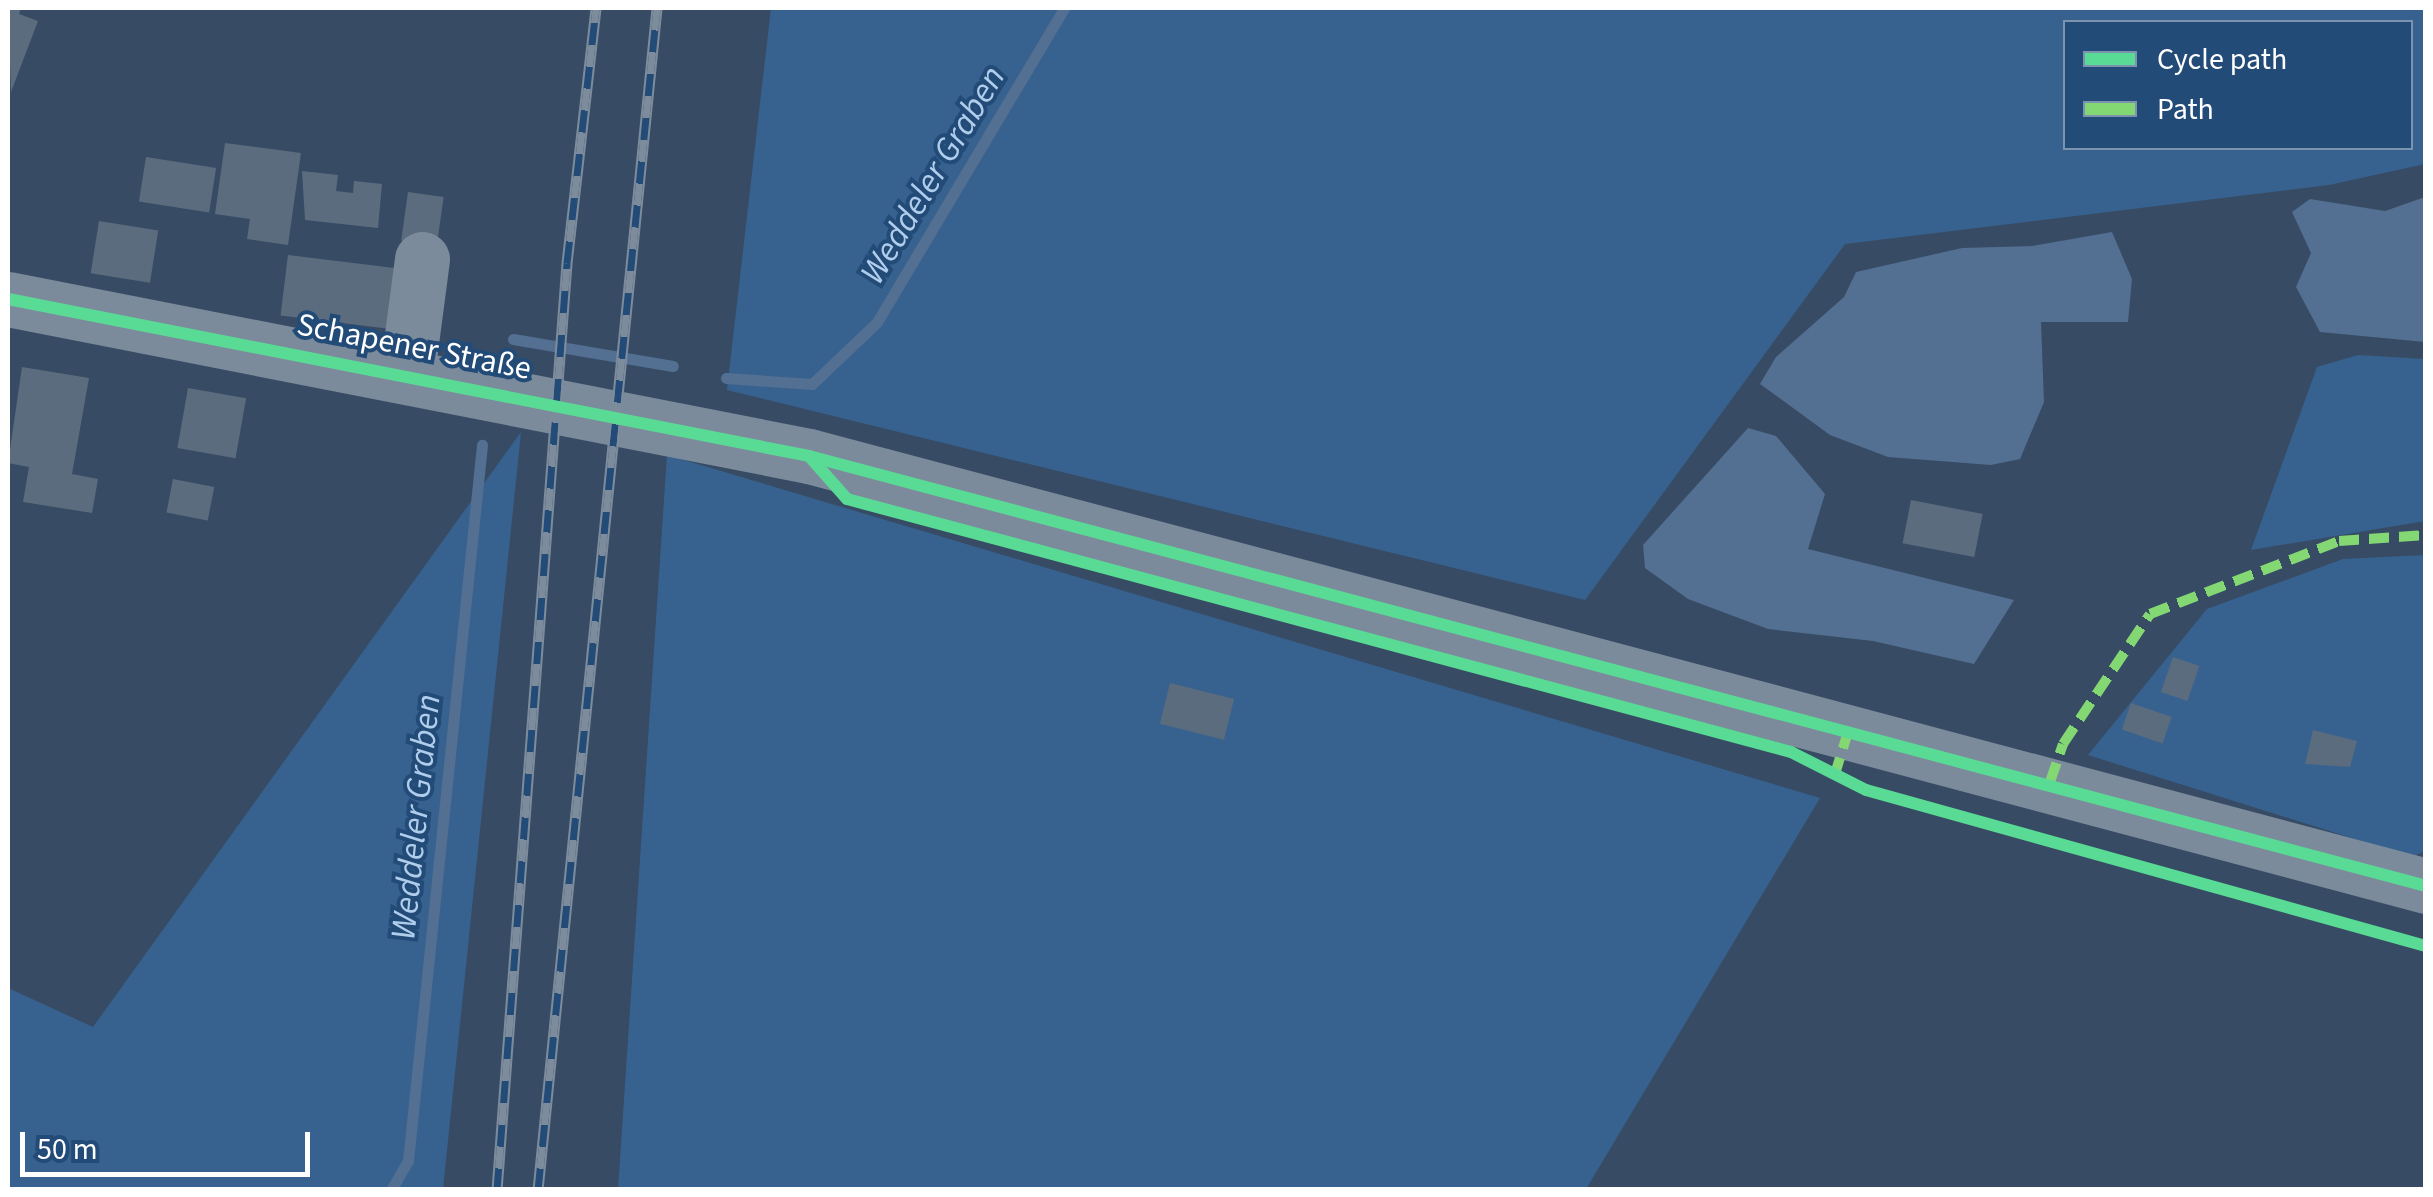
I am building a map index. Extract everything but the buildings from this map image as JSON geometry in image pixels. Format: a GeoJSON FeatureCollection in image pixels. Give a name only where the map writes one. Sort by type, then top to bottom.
{"type":"FeatureCollection","features":[{"type":"Feature","properties":{"kind":"street"},"geometry":{"type":"LineString","coordinates":[[407,372],[422,259]]}},
{"type":"Feature","properties":{"kind":"street","name":"Schapener Straße"},"geometry":{"type":"LineString","coordinates":[[8,299],[407,372],[809,456],[2426,886]]}},
{"type":"Feature","properties":{"kind":"shaded area"},"geometry":{"type":"Polygon","coordinates":[[[771,8],[2425,8],[2425,164],[2329,185],[1845,244],[1585,600],[727,390],[771,8]]]}},
{"type":"Feature","properties":{"kind":"shaded area"},"geometry":{"type":"Polygon","coordinates":[[[2425,197],[2425,342],[2320,332],[2296,287],[2311,253],[2292,212],[2310,199],[2385,211],[2425,197]]]}},
{"type":"Feature","properties":{"kind":"shaded area"},"geometry":{"type":"Polygon","coordinates":[[[2112,232],[2132,279],[2128,322],[2041,322],[2044,402],[2020,459],[1991,465],[1888,457],[1830,435],[1760,384],[1776,357],[1844,297],[1856,272],[1962,248],[2032,246],[2112,232]]]}},
{"type":"Feature","properties":{"kind":"shaded area"},"geometry":{"type":"Polygon","coordinates":[[[2358,355],[2425,359],[2425,521],[2251,550],[2317,367],[2358,355]]]}},
{"type":"Feature","properties":{"kind":"shaded area"},"geometry":{"type":"Polygon","coordinates":[[[1748,428],[1776,436],[1825,494],[1808,549],[2014,600],[1974,664],[1873,641],[1768,629],[1688,599],[1645,568],[1643,545],[1748,428]]]}},
{"type":"Feature","properties":{"kind":"shaded area"},"geometry":{"type":"Polygon","coordinates":[[[521,432],[443,1189],[8,1189],[8,988],[93,1027],[521,432]]]}},
{"type":"Feature","properties":{"kind":"shaded area"},"geometry":{"type":"Polygon","coordinates":[[[667,455],[1820,798],[1586,1189],[618,1190],[667,455]]]}},
{"type":"Feature","properties":{"kind":"shaded area"},"geometry":{"type":"Polygon","coordinates":[[[2425,555],[2425,851],[2412,857],[2088,755],[2207,609],[2343,559],[2425,555]]]}},
{"type":"Feature","properties":{"kind":"waterway","name":"Weddeler Graben"},"geometry":{"type":"LineString","coordinates":[[726,378],[812,384],[877,322],[1064,8]]}},
{"type":"Feature","properties":{"kind":"waterway","name":"Weddeler Graben"},"geometry":{"type":"LineString","coordinates":[[513,339],[673,366]]}},
{"type":"Feature","properties":{"kind":"waterway","name":"Weddeler Graben"},"geometry":{"type":"LineString","coordinates":[[391,1190],[408,1161],[482,445]]}},
{"type":"Feature","properties":{"kind":"railway"},"geometry":{"type":"LineString","coordinates":[[497,1190],[567,263],[596,8]]}},
{"type":"Feature","properties":{"kind":"railway"},"geometry":{"type":"LineString","coordinates":[[538,1190],[657,8]]}},
{"type":"Feature","properties":{"kind":"marked path"},"geometry":{"type":"LineString","coordinates":[[2050,782],[2063,744],[2150,614],[2339,541],[2426,535]]}},
{"type":"Feature","properties":{"kind":"marked path"},"geometry":{"type":"LineString","coordinates":[[1834,777],[1848,732]]}},
{"type":"Feature","properties":{"kind":"cycle path"},"geometry":{"type":"LineString","coordinates":[[8,299],[809,456],[2426,886]]}},
{"type":"Feature","properties":{"kind":"cycle path"},"geometry":{"type":"LineString","coordinates":[[809,456],[847,499],[1791,752],[1866,790],[2426,946]]}}]}
